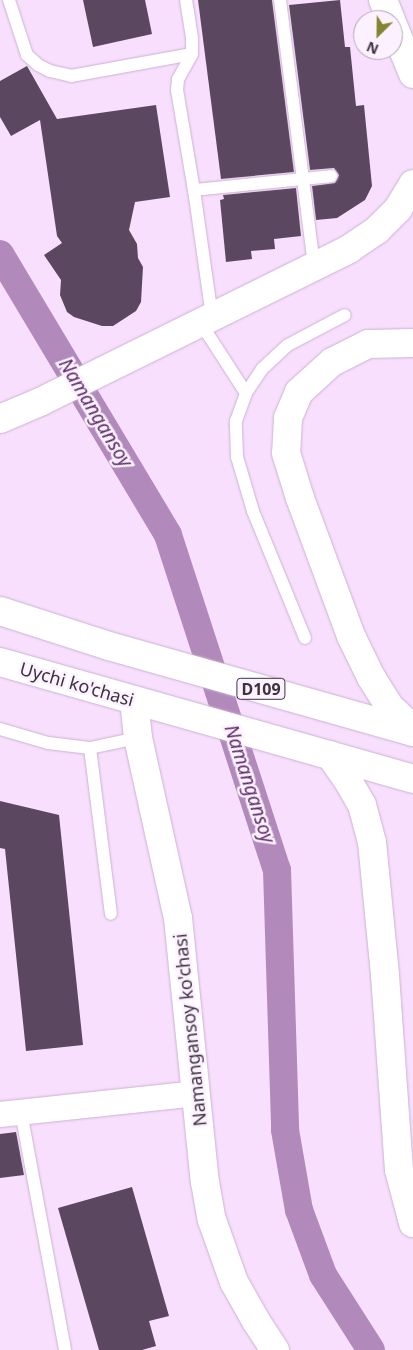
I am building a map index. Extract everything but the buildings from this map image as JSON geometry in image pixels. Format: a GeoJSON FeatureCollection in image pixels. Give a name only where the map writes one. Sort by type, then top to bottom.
{"type":"FeatureCollection","features":[{"type":"Feature","properties":{"kind":"main road"},"geometry":{"type":"LineString","coordinates":[[403,47],[412,66]]}},
{"type":"Feature","properties":{"kind":"main road"},"geometry":{"type":"LineString","coordinates":[[0,419],[40,402],[349,249],[377,230],[398,209],[413,184]]}},
{"type":"Feature","properties":{"kind":"main road"},"geometry":{"type":"LineString","coordinates":[[413,343],[368,344],[332,362],[299,392],[288,418],[286,454],[300,498],[351,636],[371,677],[389,706],[413,731]]}},
{"type":"Feature","properties":{"kind":"main road","name":"D109"},"geometry":{"type":"LineString","coordinates":[[0,611],[109,646],[413,731]]}},
{"type":"Feature","properties":{"kind":"main road","name":"Uychi ko'chasi"},"geometry":{"type":"LineString","coordinates":[[0,662],[144,702]]}},
{"type":"Feature","properties":{"kind":"main road","name":"D109"},"geometry":{"type":"LineString","coordinates":[[144,702],[413,779]]}},
{"type":"Feature","properties":{"kind":"main road","name":"Namangansoy ko'chasi"},"geometry":{"type":"LineString","coordinates":[[144,702],[138,738],[178,918],[205,1182],[212,1220],[234,1282],[275,1350]]}},
{"type":"Feature","properties":{"kind":"main road"},"geometry":{"type":"LineString","coordinates":[[330,755],[362,805],[372,842],[385,975],[399,1170],[413,1223]]}},
{"type":"Feature","properties":{"kind":"street"},"geometry":{"type":"LineString","coordinates":[[10,1113],[196,1093]]}},
{"type":"Feature","properties":{"kind":"lane"},"geometry":{"type":"LineString","coordinates":[[9,0],[27,55],[38,65],[50,71],[71,76],[192,54]]}},
{"type":"Feature","properties":{"kind":"lane"},"geometry":{"type":"LineString","coordinates":[[186,0],[192,39],[192,54],[178,79],[177,90],[194,190],[206,320],[246,393]]}},
{"type":"Feature","properties":{"kind":"lane"},"geometry":{"type":"LineString","coordinates":[[280,0],[301,178],[314,267]]}},
{"type":"Feature","properties":{"kind":"lane"},"geometry":{"type":"LineString","coordinates":[[194,190],[331,176]]}},
{"type":"Feature","properties":{"kind":"lane"},"geometry":{"type":"LineString","coordinates":[[305,638],[253,511],[237,457],[236,421],[246,393],[262,369],[288,345],[345,314]]}},
{"type":"Feature","properties":{"kind":"lane"},"geometry":{"type":"LineString","coordinates":[[0,729],[48,743],[90,748],[138,738]]}},
{"type":"Feature","properties":{"kind":"lane"},"geometry":{"type":"LineString","coordinates":[[90,748],[111,914]]}},
{"type":"Feature","properties":{"kind":"lane"},"geometry":{"type":"LineString","coordinates":[[10,1113],[65,1350]]}},
{"type":"Feature","properties":{"kind":"waterway","name":"Namangansoy"},"geometry":{"type":"LineString","coordinates":[[0,254],[168,535],[277,870],[285,1130],[299,1210],[323,1275],[371,1350]]}}]}
